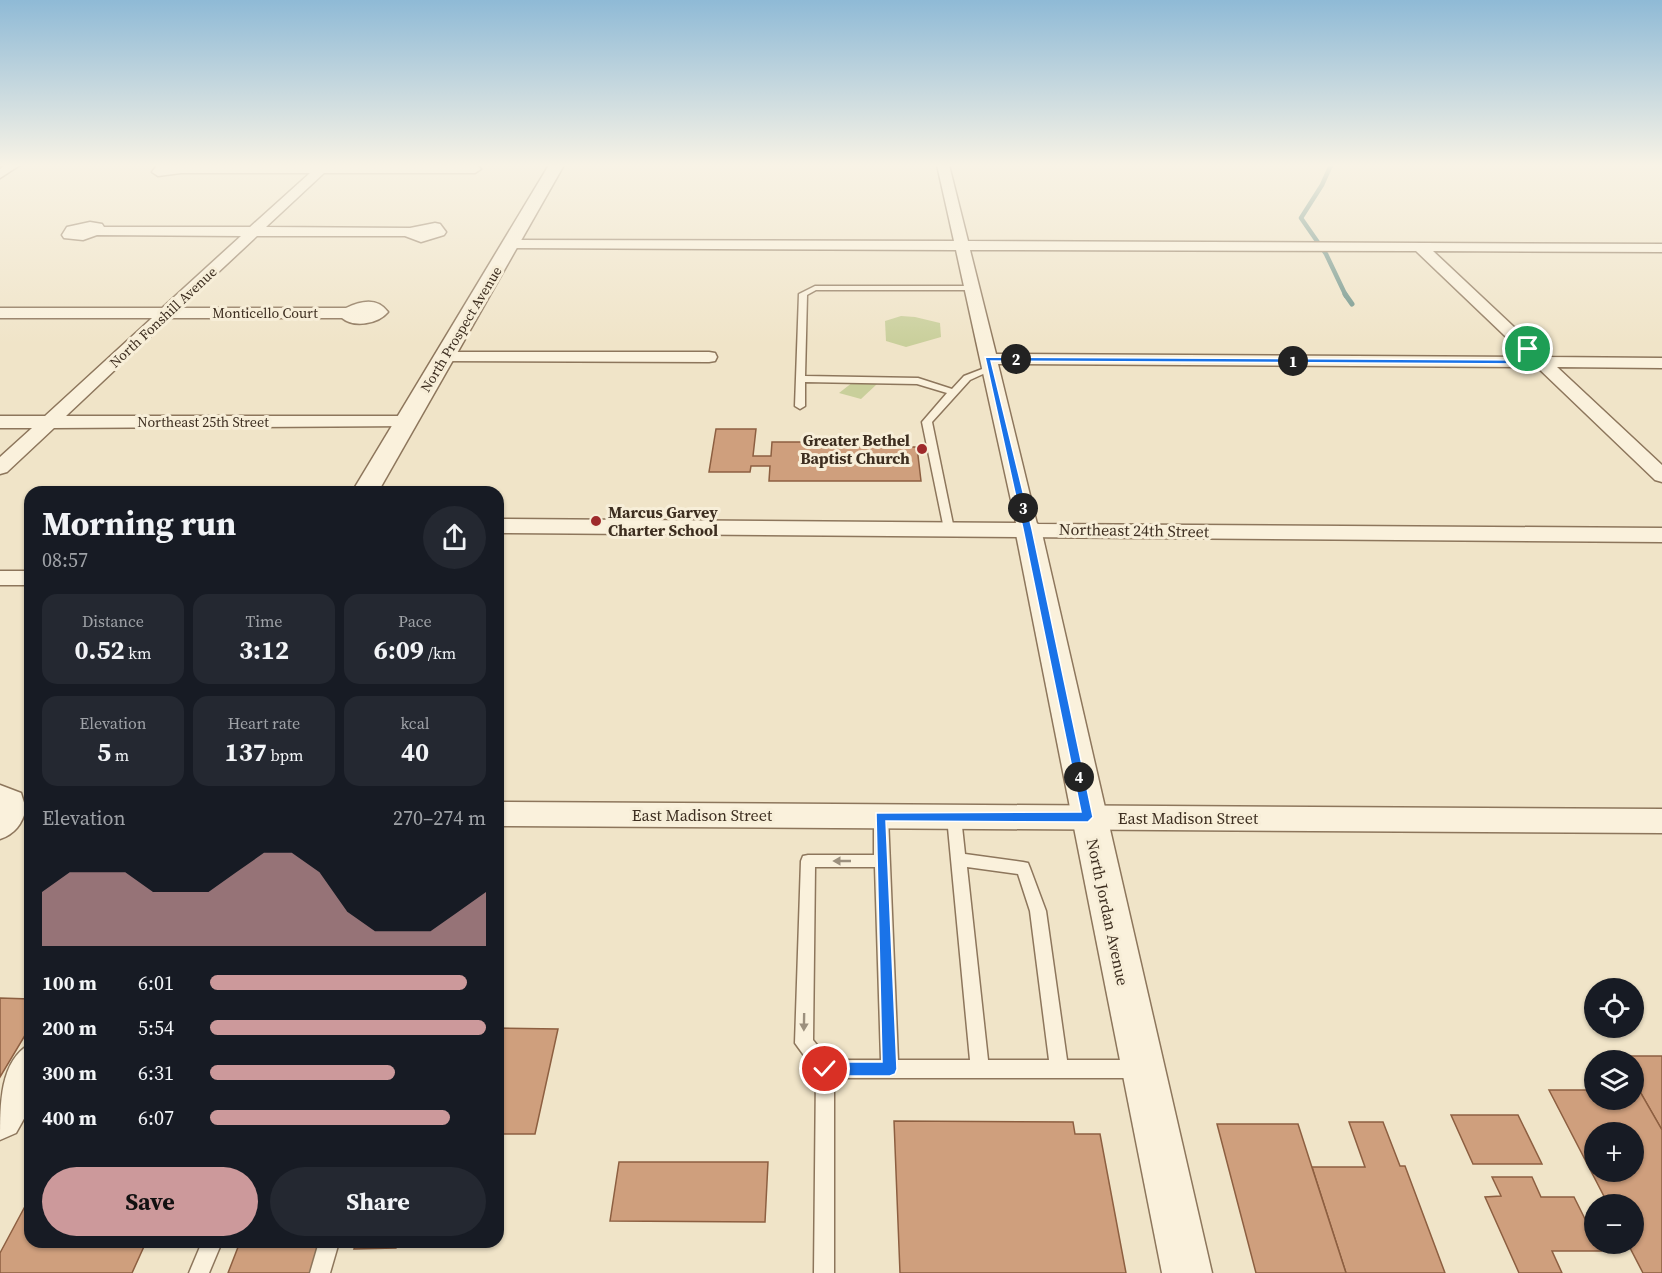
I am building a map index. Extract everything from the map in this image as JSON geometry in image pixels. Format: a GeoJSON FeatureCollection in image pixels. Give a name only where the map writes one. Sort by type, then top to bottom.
{"type":"FeatureCollection","features":[{"type":"Feature","properties":{"kind":"street","name":"North Fonshill Avenue"},"geometry":{"type":"LineString","coordinates":[[0,468],[262,224]]}},
{"type":"Feature","properties":{"kind":"street","name":"North Prospect Avenue"},"geometry":{"type":"LineString","coordinates":[[368,486],[522,224]]}},
{"type":"Feature","properties":{"kind":"street","name":"North Jordan Avenue"},"geometry":{"type":"LineString","coordinates":[[955,224],[1028,529],[1187,1273]]}},
{"type":"Feature","properties":{"kind":"street"},"geometry":{"type":"LineString","coordinates":[[96,231],[411,232]]}},
{"type":"Feature","properties":{"kind":"street"},"geometry":{"type":"LineString","coordinates":[[511,244],[1662,248]]}},
{"type":"Feature","properties":{"kind":"street"},"geometry":{"type":"LineString","coordinates":[[1420,247],[1662,476]]}},
{"type":"Feature","properties":{"kind":"street","name":"Monticello Court"},"geometry":{"type":"LineString","coordinates":[[0,313],[349,313]]}},
{"type":"Feature","properties":{"kind":"street"},"geometry":{"type":"LineString","coordinates":[[444,357],[709,357]]}},
{"type":"Feature","properties":{"kind":"street"},"geometry":{"type":"LineString","coordinates":[[989,364],[1662,363]]}},
{"type":"Feature","properties":{"kind":"street","name":"Northeast 25th Street"},"geometry":{"type":"LineString","coordinates":[[0,422],[405,422]]}},
{"type":"Feature","properties":{"kind":"street","name":"Northeast 24th Street"},"geometry":{"type":"LineString","coordinates":[[504,526],[1662,535]]}},
{"type":"Feature","properties":{"kind":"street"},"geometry":{"type":"LineString","coordinates":[[0,578],[24,578]]}},
{"type":"Feature","properties":{"kind":"street"},"geometry":{"type":"LineString","coordinates":[[0,796],[11,801],[13,807],[6,822],[0,827]]}},
{"type":"Feature","properties":{"kind":"street","name":"East Madison Street"},"geometry":{"type":"LineString","coordinates":[[504,814],[1662,821]]}},
{"type":"Feature","properties":{"kind":"street"},"geometry":{"type":"LineString","coordinates":[[0,1117],[24,1076]]}},
{"type":"Feature","properties":{"kind":"lane"},"geometry":{"type":"LineString","coordinates":[[800,406],[803,294],[815,288],[970,288]]}},
{"type":"Feature","properties":{"kind":"lane"},"geometry":{"type":"LineString","coordinates":[[949,529],[927,422],[934,411],[967,378],[989,364]]}},
{"type":"Feature","properties":{"kind":"lane"},"geometry":{"type":"LineString","coordinates":[[801,379],[918,381],[953,392]]}},
{"type":"Feature","properties":{"kind":"lane"},"geometry":{"type":"LineString","coordinates":[[880,816],[890,1069]]}},
{"type":"Feature","properties":{"kind":"lane"},"geometry":{"type":"LineString","coordinates":[[954,816],[980,1069]]}},
{"type":"Feature","properties":{"kind":"lane"},"geometry":{"type":"LineString","coordinates":[[959,860],[1023,868],[1038,911],[1059,1069]]}},
{"type":"Feature","properties":{"kind":"lane"},"geometry":{"type":"LineString","coordinates":[[824,1273],[825,1069],[804,1043],[808,861],[882,861]]}},
{"type":"Feature","properties":{"kind":"lane"},"geometry":{"type":"LineString","coordinates":[[825,1069],[1143,1069]]}},
{"type":"Feature","properties":{"kind":"lane"},"geometry":{"type":"LineString","coordinates":[[199,1273],[209,1248]]}},
{"type":"Feature","properties":{"kind":"lane"},"geometry":{"type":"LineString","coordinates":[[320,1273],[327,1248]]}},
{"type":"Feature","properties":{"kind":"green space"},"geometry":{"type":"Polygon","coordinates":[[[901,316],[940,323],[941,337],[906,347],[886,341],[885,321],[901,316]]]}},
{"type":"Feature","properties":{"kind":"green space"},"geometry":{"type":"Polygon","coordinates":[[[857,379],[877,384],[861,399],[839,393],[857,379]]]}},
{"type":"Feature","properties":{"kind":"building"},"geometry":{"type":"Polygon","coordinates":[[[716,429],[756,429],[753,456],[771,456],[772,442],[837,442],[837,447],[917,447],[921,481],[769,481],[770,466],[751,466],[750,472],[709,472],[716,429]]]}},
{"type":"Feature","properties":{"kind":"building"},"geometry":{"type":"Polygon","coordinates":[[[0,998],[24,999],[24,1037],[0,1077],[0,998]]]}},
{"type":"Feature","properties":{"kind":"building"},"geometry":{"type":"Polygon","coordinates":[[[504,1028],[558,1029],[535,1134],[504,1134],[504,1028]]]}},
{"type":"Feature","properties":{"kind":"building"},"geometry":{"type":"Polygon","coordinates":[[[1644,1056],[1662,1056],[1662,1130],[1644,1098],[1644,1056]]]}},
{"type":"Feature","properties":{"kind":"building"},"geometry":{"type":"Polygon","coordinates":[[[1549,1090],[1584,1090],[1584,1110],[1644,1110],[1644,1099],[1662,1130],[1662,1273],[1643,1273],[1633,1254],[1644,1254],[1644,1194],[1603,1194],[1597,1182],[1644,1182],[1644,1122],[1584,1122],[1584,1158],[1549,1090]]]}},
{"type":"Feature","properties":{"kind":"building"},"geometry":{"type":"Polygon","coordinates":[[[1451,1115],[1518,1115],[1542,1164],[1473,1164],[1451,1115]]]}},
{"type":"Feature","properties":{"kind":"building"},"geometry":{"type":"Polygon","coordinates":[[[894,1121],[1073,1122],[1075,1134],[1100,1134],[1126,1273],[900,1273],[894,1121]]]}},
{"type":"Feature","properties":{"kind":"building"},"geometry":{"type":"Polygon","coordinates":[[[1349,1122],[1383,1122],[1400,1166],[1405,1166],[1445,1273],[1346,1273],[1312,1167],[1365,1167],[1349,1122]]]}},
{"type":"Feature","properties":{"kind":"building"},"geometry":{"type":"Polygon","coordinates":[[[1217,1124],[1298,1124],[1346,1273],[1256,1273],[1217,1124]]]}},
{"type":"Feature","properties":{"kind":"building"},"geometry":{"type":"Polygon","coordinates":[[[619,1162],[768,1162],[765,1222],[610,1221],[619,1162]]]}},
{"type":"Feature","properties":{"kind":"building"},"geometry":{"type":"Polygon","coordinates":[[[1492,1177],[1532,1177],[1541,1197],[1574,1197],[1584,1217],[1584,1251],[1552,1251],[1562,1273],[1519,1273],[1485,1197],[1501,1196],[1492,1177]]]}},
{"type":"Feature","properties":{"kind":"building"},"geometry":{"type":"Polygon","coordinates":[[[24,1208],[24,1248],[143,1248],[132,1273],[0,1273],[0,1253],[24,1208]]]}},
{"type":"Feature","properties":{"kind":"building"},"geometry":{"type":"Polygon","coordinates":[[[238,1248],[319,1248],[311,1273],[228,1273],[238,1248]]]}},
{"type":"Feature","properties":{"kind":"waterway"},"geometry":{"type":"LineString","coordinates":[[1305,224],[1326,254],[1345,294]]}},
{"type":"Feature","properties":{"kind":"waterway"},"geometry":{"type":"LineString","coordinates":[[1345,294],[1352,304]]}},
{"type":"Feature","properties":{"kind":"place","name":"Greater Bethel Baptist Church"},"geometry":{"type":"Point","coordinates":[922,449]}},
{"type":"Feature","properties":{"kind":"place","name":"Marcus Garvey Charter School"},"geometry":{"type":"Point","coordinates":[596,521]}},
{"type":"Feature","properties":{"kind":"route"},"geometry":{"type":"LineString","coordinates":[[825,1069],[890,1069],[880,816],[1088,817],[1028,529],[987,359],[1543,362],[1528,349]]}}]}
